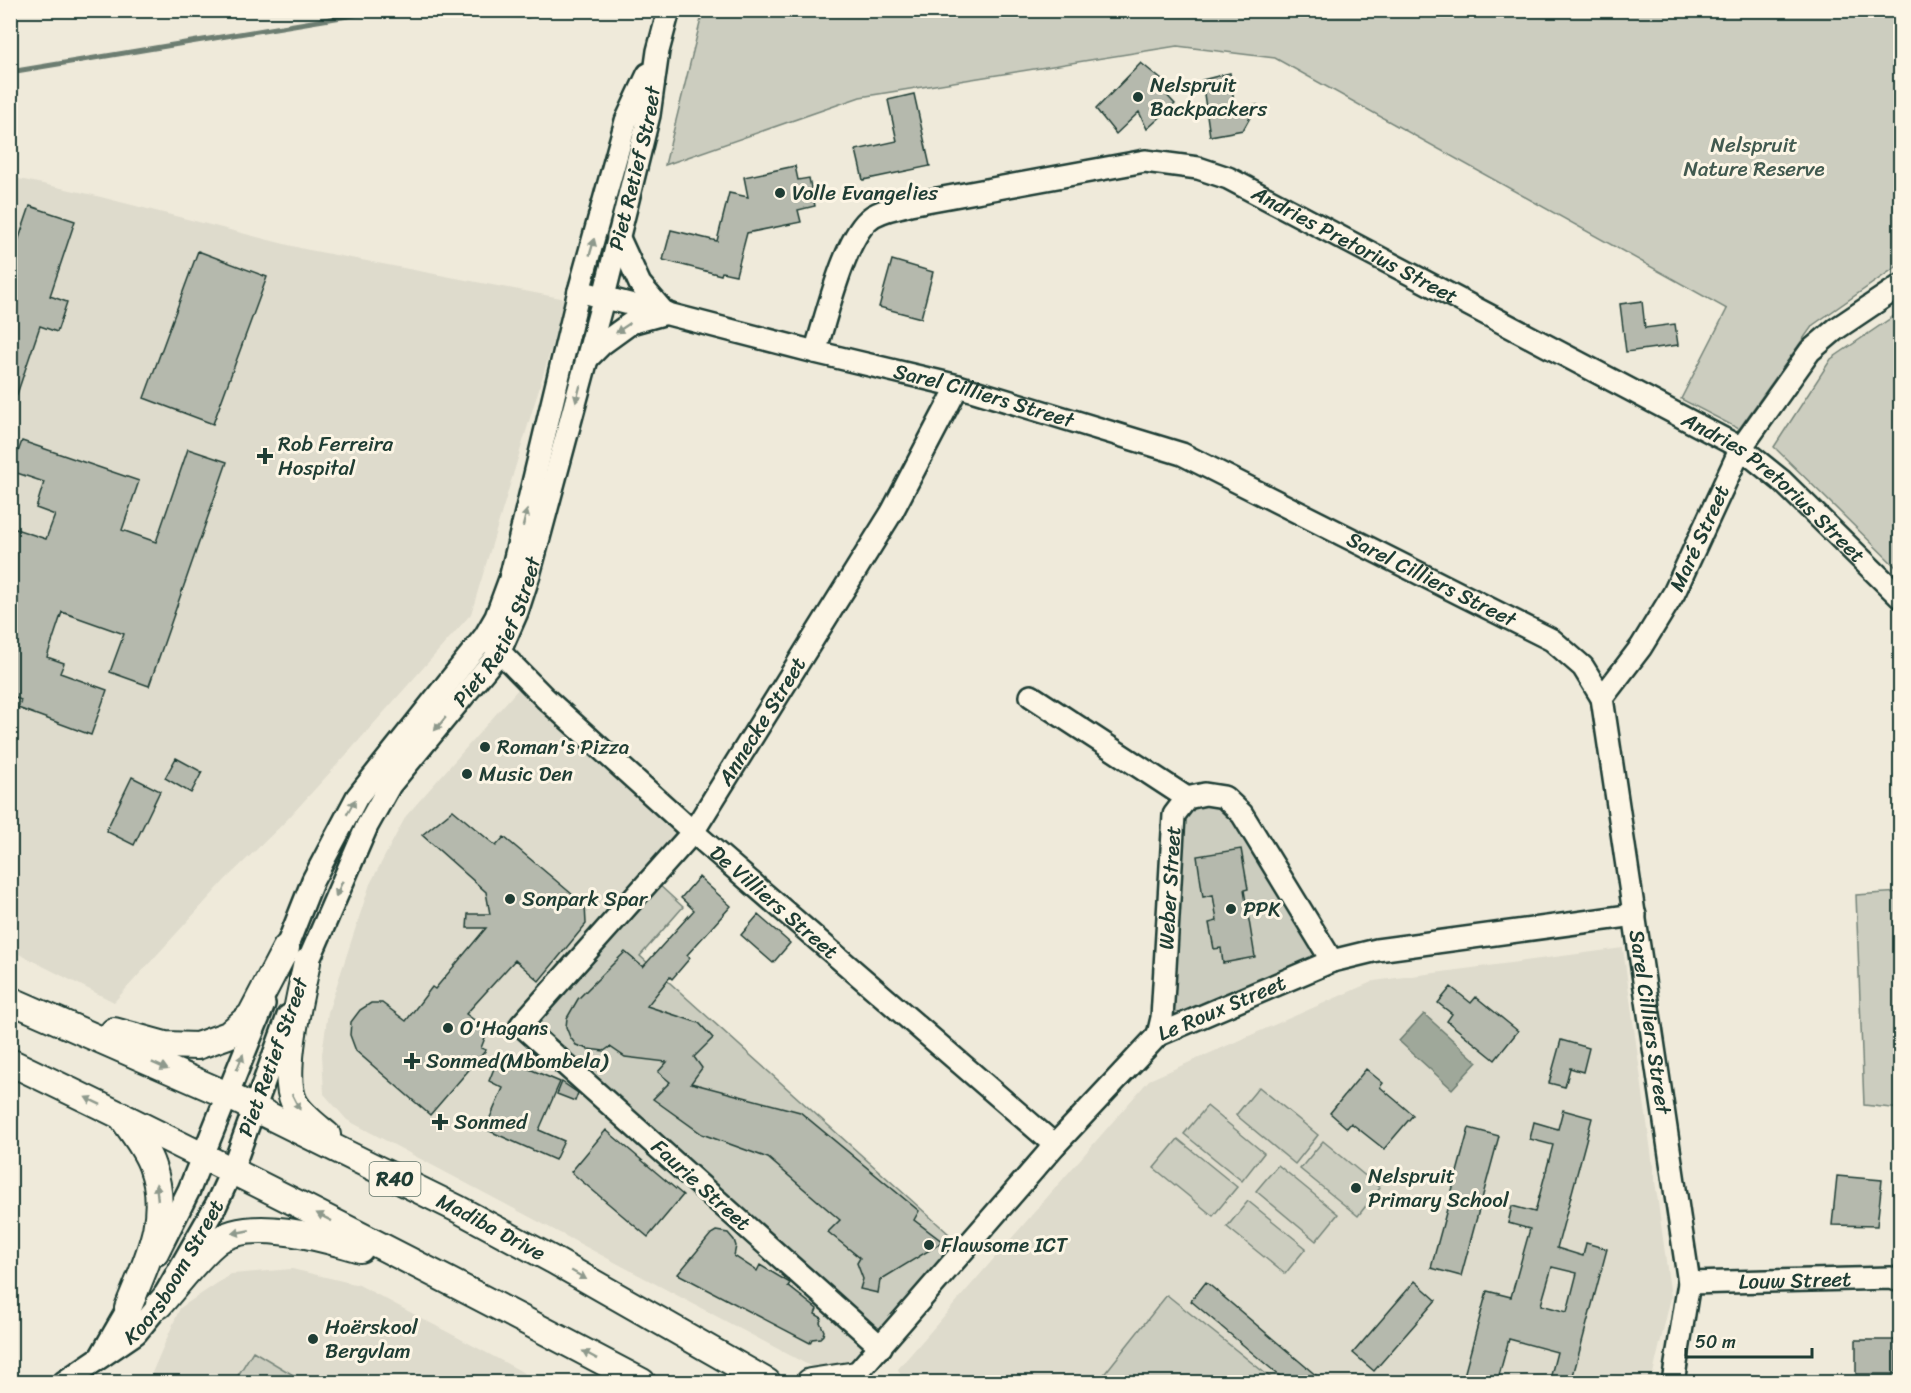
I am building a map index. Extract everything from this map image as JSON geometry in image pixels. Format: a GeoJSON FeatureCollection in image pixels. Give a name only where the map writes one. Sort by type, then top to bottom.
{"type":"FeatureCollection","features":[{"type":"Feature","properties":{"kind":"main road"},"geometry":{"type":"LineString","coordinates":[[10,1000],[152,1042],[197,1046],[228,1035],[251,1015],[296,955]]}},
{"type":"Feature","properties":{"kind":"main road"},"geometry":{"type":"LineString","coordinates":[[296,955],[290,1053],[290,1086],[294,1101],[304,1115],[355,1160]]}},
{"type":"Feature","properties":{"kind":"main road","name":"Madiba Drive"},"geometry":{"type":"LineString","coordinates":[[10,1000],[227,1095],[458,1209],[526,1245],[767,1383]]}},
{"type":"Feature","properties":{"kind":"main road"},"geometry":{"type":"LineString","coordinates":[[10,1062],[232,1170],[642,1383]]}},
{"type":"Feature","properties":{"kind":"main road"},"geometry":{"type":"LineString","coordinates":[[121,1115],[152,1164],[159,1193],[157,1234],[128,1308]]}},
{"type":"Feature","properties":{"kind":"main road"},"geometry":{"type":"LineString","coordinates":[[159,1305],[216,1242],[238,1231],[260,1230],[317,1236],[421,1267]]}},
{"type":"Feature","properties":{"kind":"main road"},"geometry":{"type":"LineString","coordinates":[[810,1383],[865,1369]]}},
{"type":"Feature","properties":{"kind":"street","name":"Piet Retief Street"},"geometry":{"type":"LineString","coordinates":[[202,1155],[227,1095],[296,955],[390,785],[499,653],[517,612],[604,296],[649,115],[658,51],[669,10]]}},
{"type":"Feature","properties":{"kind":"street","name":"Piet Retief Street"},"geometry":{"type":"LineString","coordinates":[[232,1170],[255,1110],[296,955],[313,880],[357,796],[485,636],[496,617],[510,579],[579,291],[627,121],[658,51]]}},
{"type":"Feature","properties":{"kind":"street","name":"Andries Pretorius Street"},"geometry":{"type":"LineString","coordinates":[[815,352],[848,250],[867,220],[878,213],[910,204],[1145,161],[1198,168],[1228,178],[1741,448],[1782,481],[1900,597]]}},
{"type":"Feature","properties":{"kind":"street"},"geometry":{"type":"LineString","coordinates":[[587,360],[602,344],[631,323],[665,312],[639,284],[618,236]]}},
{"type":"Feature","properties":{"kind":"street","name":"Maré Street"},"geometry":{"type":"LineString","coordinates":[[1602,698],[1641,647],[1674,593],[1741,448],[1810,351],[1836,329],[1900,286]]}},
{"type":"Feature","properties":{"kind":"street","name":"Sarel Cilliers Street"},"geometry":{"type":"LineString","coordinates":[[579,291],[958,386],[1182,454],[1552,640],[1583,667],[1602,698],[1689,1283],[1673,1383]]}},
{"type":"Feature","properties":{"kind":"street","name":"Annecke Street"},"geometry":{"type":"LineString","coordinates":[[521,1024],[693,832],[892,512],[958,386]]}},
{"type":"Feature","properties":{"kind":"street","name":"De Villiers Street"},"geometry":{"type":"LineString","coordinates":[[485,636],[545,698],[693,832],[1055,1145]]}},
{"type":"Feature","properties":{"kind":"street"},"geometry":{"type":"LineString","coordinates":[[1031,696],[1187,798]]}},
{"type":"Feature","properties":{"kind":"street","name":"Weber Street"},"geometry":{"type":"LineString","coordinates":[[1158,1035],[1162,1018],[1174,815],[1187,798],[1205,794],[1224,797],[1242,814],[1332,961]]}},
{"type":"Feature","properties":{"kind":"street","name":"Le Roux Street"},"geometry":{"type":"LineString","coordinates":[[865,1369],[1055,1145],[1158,1035],[1332,961],[1377,950],[1635,915]]}},
{"type":"Feature","properties":{"kind":"street","name":"Faurie Street"},"geometry":{"type":"LineString","coordinates":[[521,1024],[865,1369]]}},
{"type":"Feature","properties":{"kind":"street","name":"Koorsboom Street"},"geometry":{"type":"LineString","coordinates":[[99,1358],[146,1279],[189,1190],[202,1155]]}},
{"type":"Feature","properties":{"kind":"street","name":"Koorsboom Street"},"geometry":{"type":"LineString","coordinates":[[64,1383],[136,1333],[159,1305],[216,1205],[232,1170]]}},
{"type":"Feature","properties":{"kind":"street","name":"Louw Street"},"geometry":{"type":"LineString","coordinates":[[1689,1283],[1891,1278],[1900,1281]]}},
{"type":"Feature","properties":{"kind":"shaded area","name":"Rob Ferreira Hospital"},"geometry":{"type":"Polygon","coordinates":[[[10,177],[89,194],[304,249],[566,299],[471,614],[284,823],[226,879],[114,1002],[11,950],[10,177]]]}},
{"type":"Feature","properties":{"kind":"shaded area"},"geometry":{"type":"Polygon","coordinates":[[[519,688],[677,832],[645,872],[683,907],[640,956],[959,1243],[857,1360],[829,1376],[347,1120],[324,1094],[322,1054],[328,1012],[370,884],[406,816],[519,688]]]}},
{"type":"Feature","properties":{"kind":"shaded area","name":"Nelspruit Primary School"},"geometry":{"type":"Polygon","coordinates":[[[1623,948],[1671,1297],[1651,1382],[904,1382],[898,1369],[1149,1080],[1374,981],[1623,948]]]}},
{"type":"Feature","properties":{"kind":"shaded area"},"geometry":{"type":"Polygon","coordinates":[[[1424,1014],[1477,1062],[1452,1089],[1399,1041],[1424,1014]]]}},
{"type":"Feature","properties":{"kind":"shaded area","name":"Hoërskool Bergvlam"},"geometry":{"type":"Polygon","coordinates":[[[292,1269],[359,1285],[539,1382],[148,1382],[180,1308],[231,1274],[292,1269]]]}},
{"type":"Feature","properties":{"kind":"green space","name":"Nelspruit Nature Reserve"},"geometry":{"type":"Polygon","coordinates":[[[703,11],[1900,11],[1900,264],[1813,325],[1739,429],[1681,399],[1727,309],[1275,58],[1177,46],[860,97],[665,165],[703,11]]]}},
{"type":"Feature","properties":{"kind":"green space"},"geometry":{"type":"Polygon","coordinates":[[[1900,312],[1900,571],[1774,447],[1831,359],[1900,312]]]}},
{"type":"Feature","properties":{"kind":"green space"},"geometry":{"type":"Polygon","coordinates":[[[1224,797],[1332,961],[1158,1035],[1174,815],[1189,799],[1224,797]]]}},
{"type":"Feature","properties":{"kind":"green space"},"geometry":{"type":"Polygon","coordinates":[[[657,883],[683,907],[640,956],[959,1243],[878,1334],[533,1023],[657,883]]]}},
{"type":"Feature","properties":{"kind":"green space"},"geometry":{"type":"Polygon","coordinates":[[[1900,892],[1900,1109],[1864,1105],[1856,895],[1900,892]]]}},
{"type":"Feature","properties":{"kind":"green space"},"geometry":{"type":"Polygon","coordinates":[[[1259,1087],[1318,1135],[1295,1164],[1236,1115],[1259,1087]]]}},
{"type":"Feature","properties":{"kind":"green space"},"geometry":{"type":"Polygon","coordinates":[[[1207,1106],[1264,1153],[1242,1181],[1184,1134],[1207,1106]]]}},
{"type":"Feature","properties":{"kind":"green space"},"geometry":{"type":"Polygon","coordinates":[[[1178,1139],[1237,1187],[1213,1216],[1154,1168],[1178,1139]]]}},
{"type":"Feature","properties":{"kind":"green space"},"geometry":{"type":"Polygon","coordinates":[[[1323,1141],[1380,1188],[1358,1216],[1300,1169],[1323,1141]]]}},
{"type":"Feature","properties":{"kind":"green space"},"geometry":{"type":"Polygon","coordinates":[[[1278,1165],[1338,1214],[1316,1241],[1256,1191],[1278,1165]]]}},
{"type":"Feature","properties":{"kind":"green space"},"geometry":{"type":"Polygon","coordinates":[[[1248,1201],[1306,1248],[1285,1274],[1227,1227],[1248,1201]]]}},
{"type":"Feature","properties":{"kind":"green space"},"geometry":{"type":"Polygon","coordinates":[[[1167,1295],[1276,1382],[1098,1382],[1167,1295]]]}},
{"type":"Feature","properties":{"kind":"green space"},"geometry":{"type":"Polygon","coordinates":[[[253,1351],[305,1382],[234,1382],[253,1351]]]}},
{"type":"Feature","properties":{"kind":"building","name":"Nelspruit Backpackers"},"geometry":{"type":"Polygon","coordinates":[[[1141,63],[1168,85],[1162,90],[1175,104],[1147,129],[1139,112],[1116,134],[1096,109],[1141,63]]]}},
{"type":"Feature","properties":{"kind":"building"},"geometry":{"type":"Polygon","coordinates":[[[1230,73],[1235,109],[1257,105],[1243,130],[1210,136],[1202,80],[1230,73]]]}},
{"type":"Feature","properties":{"kind":"building"},"geometry":{"type":"Polygon","coordinates":[[[914,94],[930,166],[863,180],[856,150],[897,141],[888,100],[914,94]]]}},
{"type":"Feature","properties":{"kind":"building"},"geometry":{"type":"Polygon","coordinates":[[[795,166],[798,180],[809,178],[815,206],[798,210],[801,222],[747,233],[736,275],[722,272],[721,275],[663,260],[671,230],[717,241],[729,193],[748,197],[744,177],[795,166]]]}},
{"type":"Feature","properties":{"kind":"building"},"geometry":{"type":"Polygon","coordinates":[[[30,206],[75,221],[50,296],[67,302],[57,332],[40,326],[13,406],[10,406],[10,265],[30,206]]]}},
{"type":"Feature","properties":{"kind":"building"},"geometry":{"type":"Polygon","coordinates":[[[198,251],[267,277],[213,424],[144,398],[198,251]]]}},
{"type":"Feature","properties":{"kind":"building"},"geometry":{"type":"Polygon","coordinates":[[[892,260],[933,272],[921,318],[879,307],[892,260]]]}},
{"type":"Feature","properties":{"kind":"building"},"geometry":{"type":"Polygon","coordinates":[[[1642,301],[1645,328],[1675,324],[1678,345],[1626,352],[1620,304],[1642,301]]]}},
{"type":"Feature","properties":{"kind":"building"},"geometry":{"type":"Polygon","coordinates":[[[22,441],[139,481],[122,530],[156,542],[188,449],[227,462],[149,686],[110,672],[124,634],[62,612],[47,657],[64,663],[60,673],[107,690],[91,735],[18,708],[21,700],[10,696],[10,527],[46,539],[55,515],[36,508],[44,482],[11,471],[22,441]]]}},
{"type":"Feature","properties":{"kind":"building"},"geometry":{"type":"Polygon","coordinates":[[[176,758],[202,772],[191,793],[165,778],[176,758]]]}},
{"type":"Feature","properties":{"kind":"building"},"geometry":{"type":"Polygon","coordinates":[[[132,777],[160,791],[134,845],[106,831],[132,777]]]}},
{"type":"Feature","properties":{"kind":"building"},"geometry":{"type":"Polygon","coordinates":[[[453,810],[496,846],[504,837],[585,905],[586,924],[539,981],[515,960],[466,1014],[488,1030],[481,1048],[486,1050],[430,1115],[356,1051],[350,1035],[351,1022],[360,1010],[371,1003],[382,1003],[406,1021],[432,987],[435,989],[486,928],[467,928],[468,914],[490,914],[486,892],[422,835],[453,810]]]}},
{"type":"Feature","properties":{"kind":"building","name":"PPK"},"geometry":{"type":"Polygon","coordinates":[[[1241,849],[1248,889],[1244,890],[1255,957],[1223,963],[1221,948],[1214,949],[1209,923],[1217,921],[1213,895],[1203,897],[1197,856],[1241,849]]]}},
{"type":"Feature","properties":{"kind":"building"},"geometry":{"type":"Polygon","coordinates":[[[699,877],[731,906],[687,955],[690,958],[672,979],[670,977],[647,1006],[699,1023],[713,1038],[694,1057],[702,1068],[691,1083],[800,1112],[919,1211],[914,1220],[943,1242],[880,1280],[878,1293],[860,1289],[863,1279],[857,1263],[860,1258],[828,1232],[840,1220],[768,1158],[702,1134],[653,1099],[670,1082],[658,1072],[667,1062],[625,1057],[610,1047],[604,1051],[588,1049],[576,1045],[570,1037],[566,1027],[567,1018],[578,999],[625,952],[643,967],[694,910],[681,898],[699,877]]]}},
{"type":"Feature","properties":{"kind":"building"},"geometry":{"type":"Polygon","coordinates":[[[758,915],[790,943],[773,963],[741,935],[758,915]]]}},
{"type":"Feature","properties":{"kind":"building"},"geometry":{"type":"Polygon","coordinates":[[[1451,987],[1471,1003],[1476,997],[1518,1031],[1495,1060],[1447,1021],[1452,1014],[1438,1003],[1451,987]]]}},
{"type":"Feature","properties":{"kind":"building"},"geometry":{"type":"Polygon","coordinates":[[[1561,1040],[1589,1048],[1583,1072],[1570,1068],[1565,1087],[1549,1083],[1561,1040]]]}},
{"type":"Feature","properties":{"kind":"building"},"geometry":{"type":"Polygon","coordinates":[[[499,1056],[560,1082],[539,1130],[564,1141],[555,1160],[485,1129],[503,1088],[489,1081],[499,1056]]]}},
{"type":"Feature","properties":{"kind":"building"},"geometry":{"type":"Polygon","coordinates":[[[1366,1069],[1383,1083],[1380,1087],[1413,1115],[1384,1149],[1351,1123],[1347,1128],[1330,1113],[1366,1069]]]}},
{"type":"Feature","properties":{"kind":"building"},"geometry":{"type":"Polygon","coordinates":[[[562,1082],[578,1093],[575,1101],[557,1094],[562,1082]]]}},
{"type":"Feature","properties":{"kind":"building"},"geometry":{"type":"Polygon","coordinates":[[[1563,1110],[1592,1118],[1557,1248],[1583,1256],[1586,1243],[1607,1249],[1571,1383],[1549,1383],[1557,1352],[1509,1339],[1497,1383],[1462,1383],[1487,1291],[1511,1297],[1530,1229],[1508,1223],[1512,1206],[1535,1212],[1553,1145],[1530,1139],[1534,1122],[1558,1129],[1563,1110]],[[1552,1267],[1541,1305],[1567,1312],[1577,1273],[1552,1267]]]}},
{"type":"Feature","properties":{"kind":"building"},"geometry":{"type":"Polygon","coordinates":[[[1469,1128],[1499,1136],[1461,1276],[1431,1268],[1469,1128]]]}},
{"type":"Feature","properties":{"kind":"building"},"geometry":{"type":"Polygon","coordinates":[[[606,1130],[683,1195],[648,1237],[571,1172],[606,1130]]]}},
{"type":"Feature","properties":{"kind":"building"},"geometry":{"type":"Polygon","coordinates":[[[1837,1176],[1882,1180],[1877,1226],[1832,1225],[1837,1176]]]}},
{"type":"Feature","properties":{"kind":"building"},"geometry":{"type":"Polygon","coordinates":[[[716,1231],[728,1233],[734,1240],[736,1246],[734,1256],[757,1271],[760,1265],[790,1283],[788,1286],[817,1309],[815,1314],[822,1318],[820,1322],[824,1331],[820,1338],[812,1339],[810,1343],[678,1274],[716,1231]]]}},
{"type":"Feature","properties":{"kind":"building"},"geometry":{"type":"Polygon","coordinates":[[[1415,1281],[1436,1300],[1374,1371],[1353,1353],[1415,1281]]]}},
{"type":"Feature","properties":{"kind":"building"},"geometry":{"type":"Polygon","coordinates":[[[1206,1282],[1325,1383],[1288,1383],[1191,1301],[1206,1282]]]}},
{"type":"Feature","properties":{"kind":"building"},"geometry":{"type":"Polygon","coordinates":[[[1856,1340],[1896,1340],[1896,1374],[1856,1374],[1856,1340]]]}},
{"type":"Feature","properties":{"kind":"waterway"},"geometry":{"type":"LineString","coordinates":[[10,72],[372,12],[528,16],[538,10]]}},
{"type":"Feature","properties":{"kind":"place","name":"Nelspruit Backpackers"},"geometry":{"type":"Point","coordinates":[1138,97]}},
{"type":"Feature","properties":{"kind":"place","name":"Volle Evangelies"},"geometry":{"type":"Point","coordinates":[780,193]}},
{"type":"Feature","properties":{"kind":"place","name":"Rob Ferreira Hospital"},"geometry":{"type":"Point","coordinates":[265,456]}},
{"type":"Feature","properties":{"kind":"place","name":"Roman's Pizza"},"geometry":{"type":"Point","coordinates":[485,747]}},
{"type":"Feature","properties":{"kind":"place","name":"Music Den"},"geometry":{"type":"Point","coordinates":[467,774]}},
{"type":"Feature","properties":{"kind":"place","name":"Sonpark Spar"},"geometry":{"type":"Point","coordinates":[510,899]}},
{"type":"Feature","properties":{"kind":"place","name":"PPK"},"geometry":{"type":"Point","coordinates":[1231,909]}},
{"type":"Feature","properties":{"kind":"place","name":"O'Hagans"},"geometry":{"type":"Point","coordinates":[448,1028]}},
{"type":"Feature","properties":{"kind":"place","name":"Sonmed(Mbombela)"},"geometry":{"type":"Point","coordinates":[412,1061]}},
{"type":"Feature","properties":{"kind":"place","name":"Sonmed"},"geometry":{"type":"Point","coordinates":[440,1122]}},
{"type":"Feature","properties":{"kind":"place","name":"Nelspruit Primary School"},"geometry":{"type":"Point","coordinates":[1356,1188]}},
{"type":"Feature","properties":{"kind":"place","name":"Flawsome ICT"},"geometry":{"type":"Point","coordinates":[929,1245]}},
{"type":"Feature","properties":{"kind":"place","name":"Hoërskool Bergvlam"},"geometry":{"type":"Point","coordinates":[313,1339]}}]}
